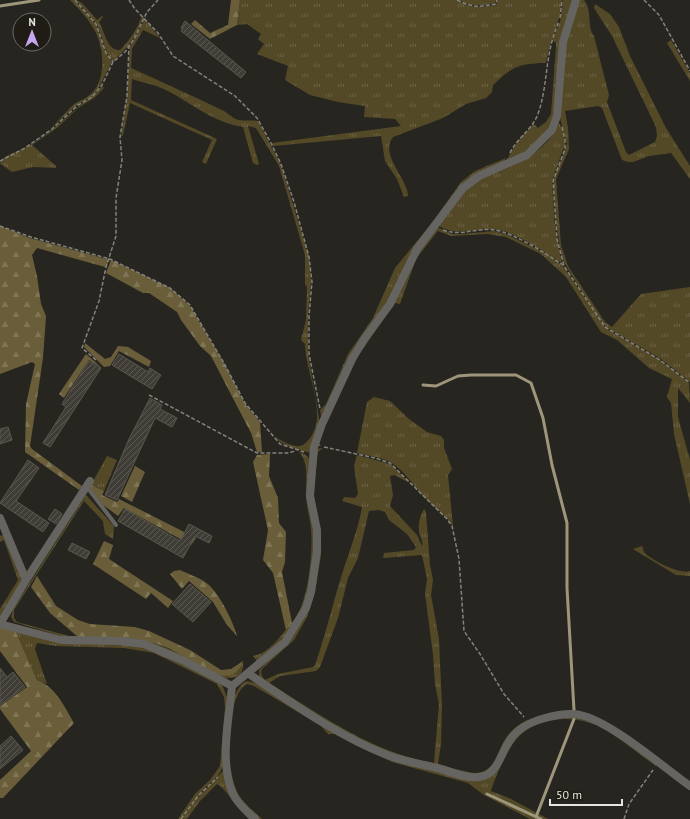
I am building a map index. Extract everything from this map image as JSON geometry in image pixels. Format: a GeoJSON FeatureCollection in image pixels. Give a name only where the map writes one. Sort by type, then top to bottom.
{"type":"FeatureCollection","features":[{"type":"Feature","properties":{"kind":"street"},"geometry":{"type":"LineString","coordinates":[[255,819],[237,800],[229,780],[227,742],[232,686],[249,674],[288,639],[309,600],[313,580],[317,539],[310,496],[313,452],[322,424],[356,352],[390,304],[412,257],[467,184],[479,176],[520,160],[533,150],[552,130],[557,116],[563,42],[576,0]]}},
{"type":"Feature","properties":{"kind":"street"},"geometry":{"type":"LineString","coordinates":[[88,484],[26,580],[0,624],[61,640],[120,641],[144,644],[182,660],[232,686]]}},
{"type":"Feature","properties":{"kind":"street"},"geometry":{"type":"LineString","coordinates":[[0,518],[26,580]]}},
{"type":"Feature","properties":{"kind":"street"},"geometry":{"type":"LineString","coordinates":[[249,674],[323,721],[368,746],[397,758],[473,777],[485,776],[495,769],[514,735],[531,723],[553,716],[583,716],[610,729],[690,786]]}},
{"type":"Feature","properties":{"kind":"lane"},"geometry":{"type":"LineString","coordinates":[[88,484],[116,525]]}},
{"type":"Feature","properties":{"kind":"path"},"geometry":{"type":"LineString","coordinates":[[75,0],[96,24],[106,53],[113,62]]}},
{"type":"Feature","properties":{"kind":"path"},"geometry":{"type":"LineString","coordinates":[[129,0],[135,9],[158,33],[173,56],[235,96],[257,118],[281,164],[294,202],[311,266],[309,354],[322,424]]}},
{"type":"Feature","properties":{"kind":"path"},"geometry":{"type":"LineString","coordinates":[[0,161],[25,148],[52,129],[78,106],[92,97],[102,85],[113,62],[129,45],[138,32],[144,17],[158,0]]}},
{"type":"Feature","properties":{"kind":"path"},"geometry":{"type":"LineString","coordinates":[[457,0],[471,7],[496,4],[497,0]]}},
{"type":"Feature","properties":{"kind":"path"},"geometry":{"type":"LineString","coordinates":[[509,154],[517,141],[534,124],[538,115],[542,99],[551,40],[559,21],[562,0]]}},
{"type":"Feature","properties":{"kind":"path"},"geometry":{"type":"LineString","coordinates":[[644,0],[659,15],[690,71]]}},
{"type":"Feature","properties":{"kind":"path"},"geometry":{"type":"LineString","coordinates":[[96,360],[82,348],[99,301],[106,267],[110,259],[116,236],[116,198],[122,160],[120,137],[127,96],[129,45]]}},
{"type":"Feature","properties":{"kind":"path"},"geometry":{"type":"LineString","coordinates":[[557,116],[563,129],[566,144],[563,156],[553,177],[557,239],[564,266],[605,327],[660,360],[690,383]]}},
{"type":"Feature","properties":{"kind":"path"},"geometry":{"type":"LineString","coordinates":[[0,226],[30,237],[110,259],[147,276],[182,296],[196,315],[245,403],[280,444],[298,450],[313,452],[325,447],[375,458],[390,463],[447,519],[452,526],[459,560],[464,631],[504,694],[519,714],[531,723]]}},
{"type":"Feature","properties":{"kind":"path"},"geometry":{"type":"LineString","coordinates":[[436,226],[452,233],[494,230],[537,248],[564,266]]}},
{"type":"Feature","properties":{"kind":"path"},"geometry":{"type":"LineString","coordinates":[[149,395],[257,453],[287,453],[298,450]]}},
{"type":"Feature","properties":{"kind":"path"},"geometry":{"type":"LineString","coordinates":[[624,819],[629,804],[659,764]]}},
{"type":"Feature","properties":{"kind":"path"},"geometry":{"type":"LineString","coordinates":[[181,819],[198,796],[219,777]]}},
{"type":"Feature","properties":{"kind":"green space"},"geometry":{"type":"Polygon","coordinates":[[[70,0],[74,0],[96,24],[106,53],[112,62],[97,91],[91,97],[77,105],[51,128],[72,106],[93,92],[102,69],[101,50],[96,33],[85,15],[70,0]]]}},
{"type":"Feature","properties":{"kind":"green space"},"geometry":{"type":"Polygon","coordinates":[[[76,0],[82,3],[97,20],[102,16],[103,17],[99,22],[109,44],[120,50],[133,34],[142,16],[144,17],[129,45],[113,62],[107,53],[97,24],[76,0]]]}},
{"type":"Feature","properties":{"kind":"green space"},"geometry":{"type":"Polygon","coordinates":[[[231,0],[240,0],[237,25],[210,39],[191,24],[195,20],[210,33],[228,25],[231,0]]]}},
{"type":"Feature","properties":{"kind":"green space"},"geometry":{"type":"Polygon","coordinates":[[[240,0],[456,0],[467,5],[479,7],[496,5],[498,0],[562,0],[560,16],[546,63],[529,64],[516,67],[505,74],[493,85],[492,92],[486,98],[466,104],[443,118],[393,137],[389,151],[395,167],[407,189],[408,196],[404,197],[397,179],[385,161],[381,136],[273,146],[272,143],[401,126],[395,119],[364,117],[365,106],[338,102],[310,95],[285,80],[288,66],[257,54],[264,44],[258,39],[261,34],[247,24],[237,25],[240,0]]]}},
{"type":"Feature","properties":{"kind":"green space"},"geometry":{"type":"Polygon","coordinates":[[[459,0],[496,0],[495,3],[477,5],[468,4],[459,0]]]}},
{"type":"Feature","properties":{"kind":"green space"},"geometry":{"type":"Polygon","coordinates":[[[563,0],[573,0],[556,104],[550,129],[532,148],[504,164],[518,141],[534,124],[538,128],[546,122],[551,114],[556,46],[556,43],[552,40],[560,22],[563,0]]]}},
{"type":"Feature","properties":{"kind":"green space"},"geometry":{"type":"Polygon","coordinates":[[[577,0],[584,0],[587,4],[590,27],[594,36],[609,95],[607,102],[626,152],[629,155],[655,142],[657,136],[656,127],[612,36],[594,8],[595,4],[610,14],[619,27],[630,56],[666,128],[690,166],[690,179],[671,153],[649,156],[633,162],[622,160],[602,108],[598,106],[565,111],[568,128],[569,149],[556,179],[561,245],[568,266],[605,322],[612,327],[641,294],[690,287],[690,382],[661,359],[606,327],[596,315],[562,259],[557,229],[553,181],[567,144],[560,118],[563,57],[577,0]]]}},
{"type":"Feature","properties":{"kind":"green space"},"geometry":{"type":"Polygon","coordinates":[[[145,19],[160,38],[143,30],[132,49],[131,68],[224,111],[233,118],[258,121],[281,165],[309,257],[311,282],[308,316],[308,354],[315,395],[307,363],[305,344],[301,340],[306,320],[307,287],[305,284],[305,255],[279,166],[256,128],[248,126],[259,164],[257,165],[253,163],[243,127],[223,122],[164,89],[132,79],[131,100],[217,139],[206,164],[202,162],[212,140],[130,103],[123,135],[121,137],[127,97],[130,46],[145,19]]]}},
{"type":"Feature","properties":{"kind":"green space"},"geometry":{"type":"Polygon","coordinates":[[[671,40],[690,73],[690,81],[667,43],[671,40]]]}},
{"type":"Feature","properties":{"kind":"green space"},"geometry":{"type":"Polygon","coordinates":[[[102,86],[104,88],[94,98],[78,108],[57,128],[32,145],[56,166],[56,168],[33,167],[12,172],[0,164],[1,161],[7,156],[25,148],[46,135],[80,105],[96,93],[102,86]]]}},
{"type":"Feature","properties":{"kind":"green space"},"geometry":{"type":"Polygon","coordinates":[[[559,123],[563,129],[565,144],[552,181],[555,229],[562,263],[529,243],[501,230],[486,229],[459,232],[439,226],[455,202],[470,185],[481,178],[517,164],[534,154],[548,140],[559,123]]]}},
{"type":"Feature","properties":{"kind":"green space"},"geometry":{"type":"Polygon","coordinates":[[[506,158],[502,164],[452,199],[379,317],[322,421],[320,410],[326,404],[348,354],[373,318],[395,268],[432,223],[461,182],[475,171],[506,158]]]}},
{"type":"Feature","properties":{"kind":"green space"},"geometry":{"type":"Polygon","coordinates":[[[0,226],[30,238],[110,260],[105,267],[37,248],[32,255],[41,304],[46,316],[43,358],[30,446],[82,486],[79,490],[25,452],[26,404],[35,364],[32,362],[0,374],[0,226]]]}},
{"type":"Feature","properties":{"kind":"green space"},"geometry":{"type":"Polygon","coordinates":[[[437,227],[452,234],[494,231],[506,234],[549,255],[563,266],[605,328],[660,360],[689,383],[690,403],[678,388],[678,417],[690,460],[690,504],[674,434],[671,403],[667,397],[672,379],[649,368],[617,340],[601,332],[566,277],[541,254],[506,237],[487,234],[451,236],[438,231],[437,232],[416,259],[400,304],[395,303],[358,356],[324,428],[319,443],[321,446],[317,446],[318,441],[348,372],[412,261],[437,227]]]}},
{"type":"Feature","properties":{"kind":"green space"},"geometry":{"type":"Polygon","coordinates":[[[111,260],[170,288],[190,306],[225,365],[245,404],[260,422],[262,452],[257,452],[251,433],[211,356],[200,346],[177,312],[149,293],[143,293],[106,273],[111,260]]]}},
{"type":"Feature","properties":{"kind":"green space"},"geometry":{"type":"Polygon","coordinates":[[[85,343],[105,359],[111,357],[118,346],[128,347],[151,361],[149,367],[119,351],[110,366],[104,367],[84,347],[85,343]]]}},
{"type":"Feature","properties":{"kind":"green space"},"geometry":{"type":"Polygon","coordinates":[[[86,354],[101,367],[89,360],[64,398],[59,394],[86,354]]]}},
{"type":"Feature","properties":{"kind":"green space"},"geometry":{"type":"Polygon","coordinates":[[[374,397],[390,401],[409,419],[427,432],[441,436],[444,440],[444,448],[452,469],[448,475],[453,526],[396,466],[382,459],[357,453],[367,402],[374,397]]]}},
{"type":"Feature","properties":{"kind":"green space"},"geometry":{"type":"Polygon","coordinates":[[[316,403],[320,424],[311,453],[287,446],[275,437],[287,444],[300,446],[311,437],[317,422],[316,403]]]}},
{"type":"Feature","properties":{"kind":"green space"},"geometry":{"type":"Polygon","coordinates":[[[323,448],[318,452],[313,492],[321,533],[321,555],[315,592],[307,617],[294,640],[263,668],[261,674],[265,680],[278,674],[313,667],[315,665],[323,642],[339,583],[356,532],[362,507],[342,501],[344,497],[355,498],[358,494],[354,466],[357,455],[390,464],[410,483],[394,475],[390,476],[393,495],[390,506],[417,535],[422,546],[419,533],[419,522],[424,509],[426,512],[430,565],[433,580],[431,595],[439,639],[442,706],[441,744],[438,764],[458,770],[477,773],[488,769],[495,760],[510,732],[521,723],[527,720],[529,721],[521,726],[510,738],[499,759],[488,772],[471,775],[394,754],[372,746],[337,727],[260,679],[259,670],[294,635],[311,598],[315,584],[319,539],[312,490],[316,449],[323,448]],[[379,510],[369,511],[358,558],[348,578],[338,618],[320,667],[316,671],[280,676],[269,683],[328,720],[369,742],[390,751],[434,763],[439,704],[435,684],[425,593],[427,579],[422,555],[383,558],[384,553],[414,550],[416,547],[407,534],[389,520],[385,512],[379,510]]]}},
{"type":"Feature","properties":{"kind":"green space"},"geometry":{"type":"Polygon","coordinates":[[[299,452],[306,455],[310,462],[308,483],[310,508],[314,523],[314,568],[305,602],[297,618],[275,647],[260,661],[257,661],[253,656],[262,653],[278,640],[296,618],[305,596],[311,561],[311,529],[306,498],[306,468],[305,462],[299,452]]]}},
{"type":"Feature","properties":{"kind":"green space"},"geometry":{"type":"Polygon","coordinates":[[[270,454],[269,476],[278,498],[279,523],[286,532],[285,562],[282,572],[292,623],[286,630],[273,573],[263,560],[268,530],[253,462],[257,455],[270,454]]]}},
{"type":"Feature","properties":{"kind":"green space"},"geometry":{"type":"Polygon","coordinates":[[[107,456],[117,460],[104,491],[91,485],[107,456]]]}},
{"type":"Feature","properties":{"kind":"green space"},"geometry":{"type":"Polygon","coordinates":[[[135,466],[145,472],[132,502],[121,496],[135,466]]]}},
{"type":"Feature","properties":{"kind":"green space"},"geometry":{"type":"Polygon","coordinates":[[[91,485],[104,491],[102,495],[117,502],[119,499],[196,538],[191,545],[124,508],[118,516],[103,505],[90,488],[91,485]]]}},
{"type":"Feature","properties":{"kind":"green space"},"geometry":{"type":"Polygon","coordinates":[[[86,495],[114,526],[113,539],[105,534],[103,521],[84,501],[14,610],[14,618],[17,622],[69,636],[144,639],[169,649],[225,676],[237,671],[243,661],[243,666],[239,675],[233,678],[225,678],[147,643],[74,640],[14,622],[11,617],[13,609],[86,495]]]}},
{"type":"Feature","properties":{"kind":"green space"},"geometry":{"type":"Polygon","coordinates":[[[4,534],[23,580],[0,618],[0,609],[18,580],[4,540],[0,542],[0,536],[4,534]]]}},
{"type":"Feature","properties":{"kind":"green space"},"geometry":{"type":"Polygon","coordinates":[[[104,541],[113,545],[109,559],[173,601],[168,608],[151,593],[146,599],[93,564],[104,541]]]}},
{"type":"Feature","properties":{"kind":"green space"},"geometry":{"type":"Polygon","coordinates":[[[642,546],[644,552],[653,559],[673,569],[685,572],[690,571],[690,576],[676,575],[633,549],[642,546]]]}},
{"type":"Feature","properties":{"kind":"green space"},"geometry":{"type":"Polygon","coordinates":[[[180,570],[202,580],[210,586],[229,614],[237,636],[227,625],[213,602],[189,581],[182,589],[170,574],[174,571],[180,570]]]}},
{"type":"Feature","properties":{"kind":"green space"},"geometry":{"type":"Polygon","coordinates":[[[37,576],[56,606],[78,620],[90,624],[135,627],[149,631],[190,650],[221,670],[231,669],[243,661],[242,664],[233,674],[223,676],[204,668],[168,648],[146,641],[124,638],[78,637],[50,613],[31,587],[37,576]]]}},
{"type":"Feature","properties":{"kind":"green space"},"geometry":{"type":"Polygon","coordinates":[[[0,627],[16,632],[37,680],[44,683],[54,692],[74,723],[3,798],[0,798],[0,780],[31,751],[0,709],[0,706],[27,687],[0,651],[0,627]]]}},
{"type":"Feature","properties":{"kind":"green space"},"geometry":{"type":"Polygon","coordinates":[[[16,632],[55,642],[134,645],[158,651],[218,682],[223,687],[228,700],[224,765],[218,776],[205,788],[181,819],[178,819],[195,794],[210,780],[220,766],[225,708],[224,697],[217,684],[154,653],[124,648],[56,646],[37,643],[35,649],[47,684],[37,680],[16,632]]]}},
{"type":"Feature","properties":{"kind":"green space"},"geometry":{"type":"Polygon","coordinates":[[[247,681],[256,683],[346,737],[474,781],[484,779],[491,774],[512,742],[525,729],[542,721],[562,718],[583,720],[601,726],[615,734],[657,764],[656,766],[614,735],[590,723],[567,719],[543,722],[533,726],[515,741],[508,751],[491,791],[511,799],[548,819],[542,819],[487,794],[539,819],[530,819],[484,795],[468,783],[392,762],[337,734],[328,734],[320,725],[254,686],[247,684],[240,691],[231,717],[229,749],[229,730],[231,713],[234,699],[239,687],[247,681]]]}},
{"type":"Feature","properties":{"kind":"green space"},"geometry":{"type":"Polygon","coordinates":[[[225,769],[228,783],[253,819],[249,819],[217,784],[200,801],[187,819],[182,819],[192,804],[225,769]]]}},
{"type":"Feature","properties":{"kind":"green space"},"geometry":{"type":"Polygon","coordinates":[[[231,769],[238,794],[262,819],[257,819],[243,804],[235,792],[231,769]]]}},
{"type":"Feature","properties":{"kind":"building"},"geometry":{"type":"Polygon","coordinates":[[[185,21],[246,72],[241,78],[181,31],[185,21]]]}},
{"type":"Feature","properties":{"kind":"building"},"geometry":{"type":"Polygon","coordinates":[[[119,354],[148,372],[150,368],[161,375],[152,389],[112,365],[119,354]]]}},
{"type":"Feature","properties":{"kind":"building"},"geometry":{"type":"Polygon","coordinates":[[[89,361],[101,368],[50,447],[43,443],[66,407],[62,404],[89,361]]]}},
{"type":"Feature","properties":{"kind":"building"},"geometry":{"type":"Polygon","coordinates":[[[150,398],[162,405],[160,409],[177,418],[172,427],[155,418],[117,500],[105,495],[129,439],[150,398]]]}},
{"type":"Feature","properties":{"kind":"building"},"geometry":{"type":"Polygon","coordinates":[[[8,427],[12,440],[0,444],[0,429],[8,427]]]}},
{"type":"Feature","properties":{"kind":"building"},"geometry":{"type":"Polygon","coordinates":[[[28,460],[39,468],[16,501],[49,523],[43,532],[0,503],[28,460]]]}},
{"type":"Feature","properties":{"kind":"building"},"geometry":{"type":"Polygon","coordinates":[[[55,509],[62,514],[56,524],[48,519],[55,509]]]}},
{"type":"Feature","properties":{"kind":"building"},"geometry":{"type":"Polygon","coordinates":[[[125,509],[180,541],[189,524],[212,536],[209,543],[195,536],[183,558],[118,521],[125,509]]]}},
{"type":"Feature","properties":{"kind":"building"},"geometry":{"type":"Polygon","coordinates":[[[72,543],[90,552],[86,559],[68,550],[72,543]]]}},
{"type":"Feature","properties":{"kind":"building"},"geometry":{"type":"Polygon","coordinates":[[[190,584],[211,602],[193,622],[172,604],[190,584]]]}},
{"type":"Feature","properties":{"kind":"building"},"geometry":{"type":"Polygon","coordinates":[[[0,668],[7,677],[13,672],[25,687],[0,705],[0,668]]]}},
{"type":"Feature","properties":{"kind":"building"},"geometry":{"type":"Polygon","coordinates":[[[11,736],[23,750],[0,769],[0,746],[11,736]]]}},
{"type":"Feature","properties":{"kind":"waterway"},"geometry":{"type":"LineString","coordinates":[[0,6],[39,0]]}},
{"type":"Feature","properties":{"kind":"waterway"},"geometry":{"type":"LineString","coordinates":[[423,385],[436,386],[458,376],[471,375],[516,375],[531,383],[543,418],[552,465],[567,523],[567,588],[574,710]]}},
{"type":"Feature","properties":{"kind":"waterway"},"geometry":{"type":"LineString","coordinates":[[536,817],[574,719]]}},
{"type":"Feature","properties":{"kind":"waterway"},"geometry":{"type":"LineString","coordinates":[[487,794],[541,819]]}}]}
